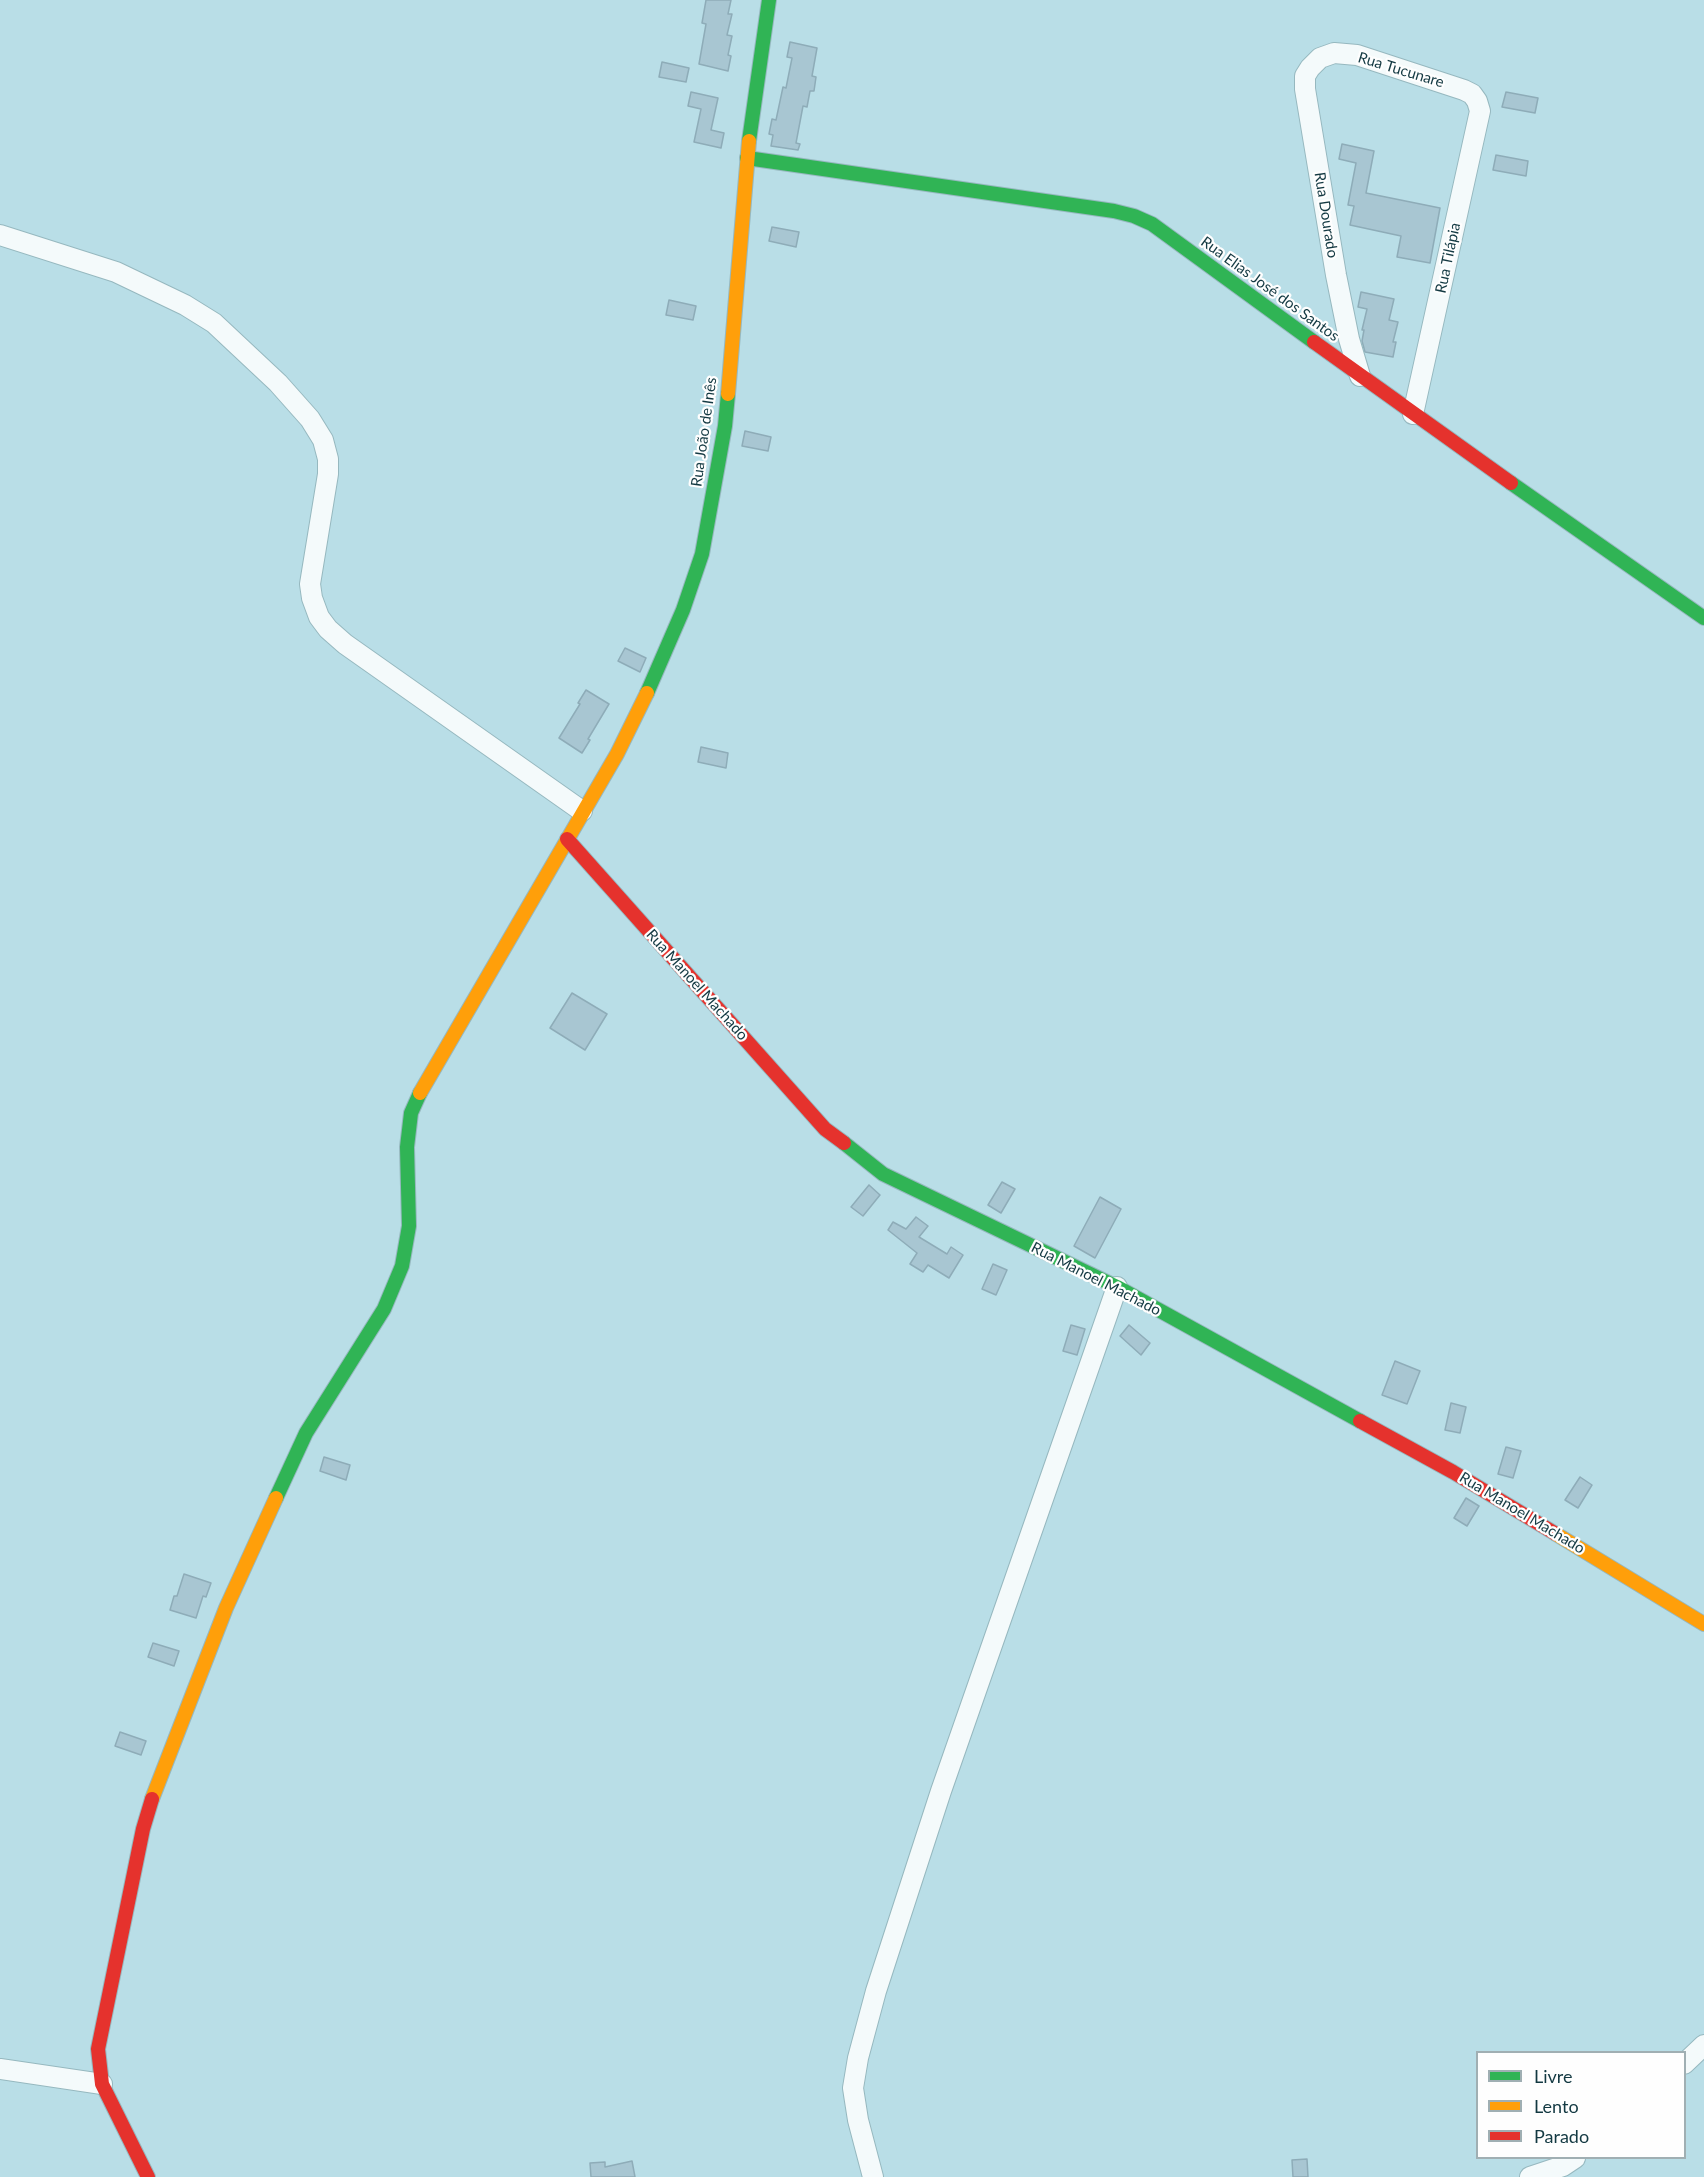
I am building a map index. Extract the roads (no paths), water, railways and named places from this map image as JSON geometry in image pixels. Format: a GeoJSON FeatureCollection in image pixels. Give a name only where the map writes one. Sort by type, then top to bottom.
{"type":"FeatureCollection","features":[{"type":"Feature","properties":{"kind":"street","name":"Rua João de Inês"},"geometry":{"type":"LineString","coordinates":[[147,2177],[102,2084],[98,2049],[143,1829],[157,1783],[226,1608],[306,1433],[384,1309],[402,1266],[409,1226],[407,1147],[411,1113],[426,1080],[616,754],[655,676],[702,554],[725,426],[747,158],[769,0]]}},
{"type":"Feature","properties":{"kind":"street","name":"Rua Tucunare"},"geometry":{"type":"LineString","coordinates":[[1320,58],[1334,53],[1357,55],[1464,90],[1472,94],[1477,101]]}},
{"type":"Feature","properties":{"kind":"street","name":"Rua Dourado"},"geometry":{"type":"LineString","coordinates":[[1320,58],[1305,76],[1305,89],[1336,275],[1349,339],[1360,376]]}},
{"type":"Feature","properties":{"kind":"street","name":"Rua Tilápia"},"geometry":{"type":"LineString","coordinates":[[1413,414],[1480,111],[1477,101]]}},
{"type":"Feature","properties":{"kind":"street","name":"Rua Elias José dos Santos"},"geometry":{"type":"LineString","coordinates":[[747,158],[1114,211],[1152,224],[1413,414],[1704,618]]}},
{"type":"Feature","properties":{"kind":"street"},"geometry":{"type":"LineString","coordinates":[[0,235],[116,272],[185,305],[214,323],[278,383],[310,419],[322,440],[328,459],[328,474],[310,584],[319,617],[345,644],[582,811]]}},
{"type":"Feature","properties":{"kind":"street","name":"Rua Manoel Machado"},"geometry":{"type":"LineString","coordinates":[[567,839],[825,1129],[883,1174],[1117,1287],[1453,1472],[1704,1624]]}},
{"type":"Feature","properties":{"kind":"street"},"geometry":{"type":"LineString","coordinates":[[873,2177],[858,2120],[853,2088],[858,2058],[876,1991],[941,1791],[1117,1287]]}},
{"type":"Feature","properties":{"kind":"street"},"geometry":{"type":"LineString","coordinates":[[1686,2062],[1704,2045]]}},
{"type":"Feature","properties":{"kind":"street"},"geometry":{"type":"LineString","coordinates":[[0,2069],[102,2084]]}},
{"type":"Feature","properties":{"kind":"street"},"geometry":{"type":"LineString","coordinates":[[1530,2177],[1567,2167]]}}]}
